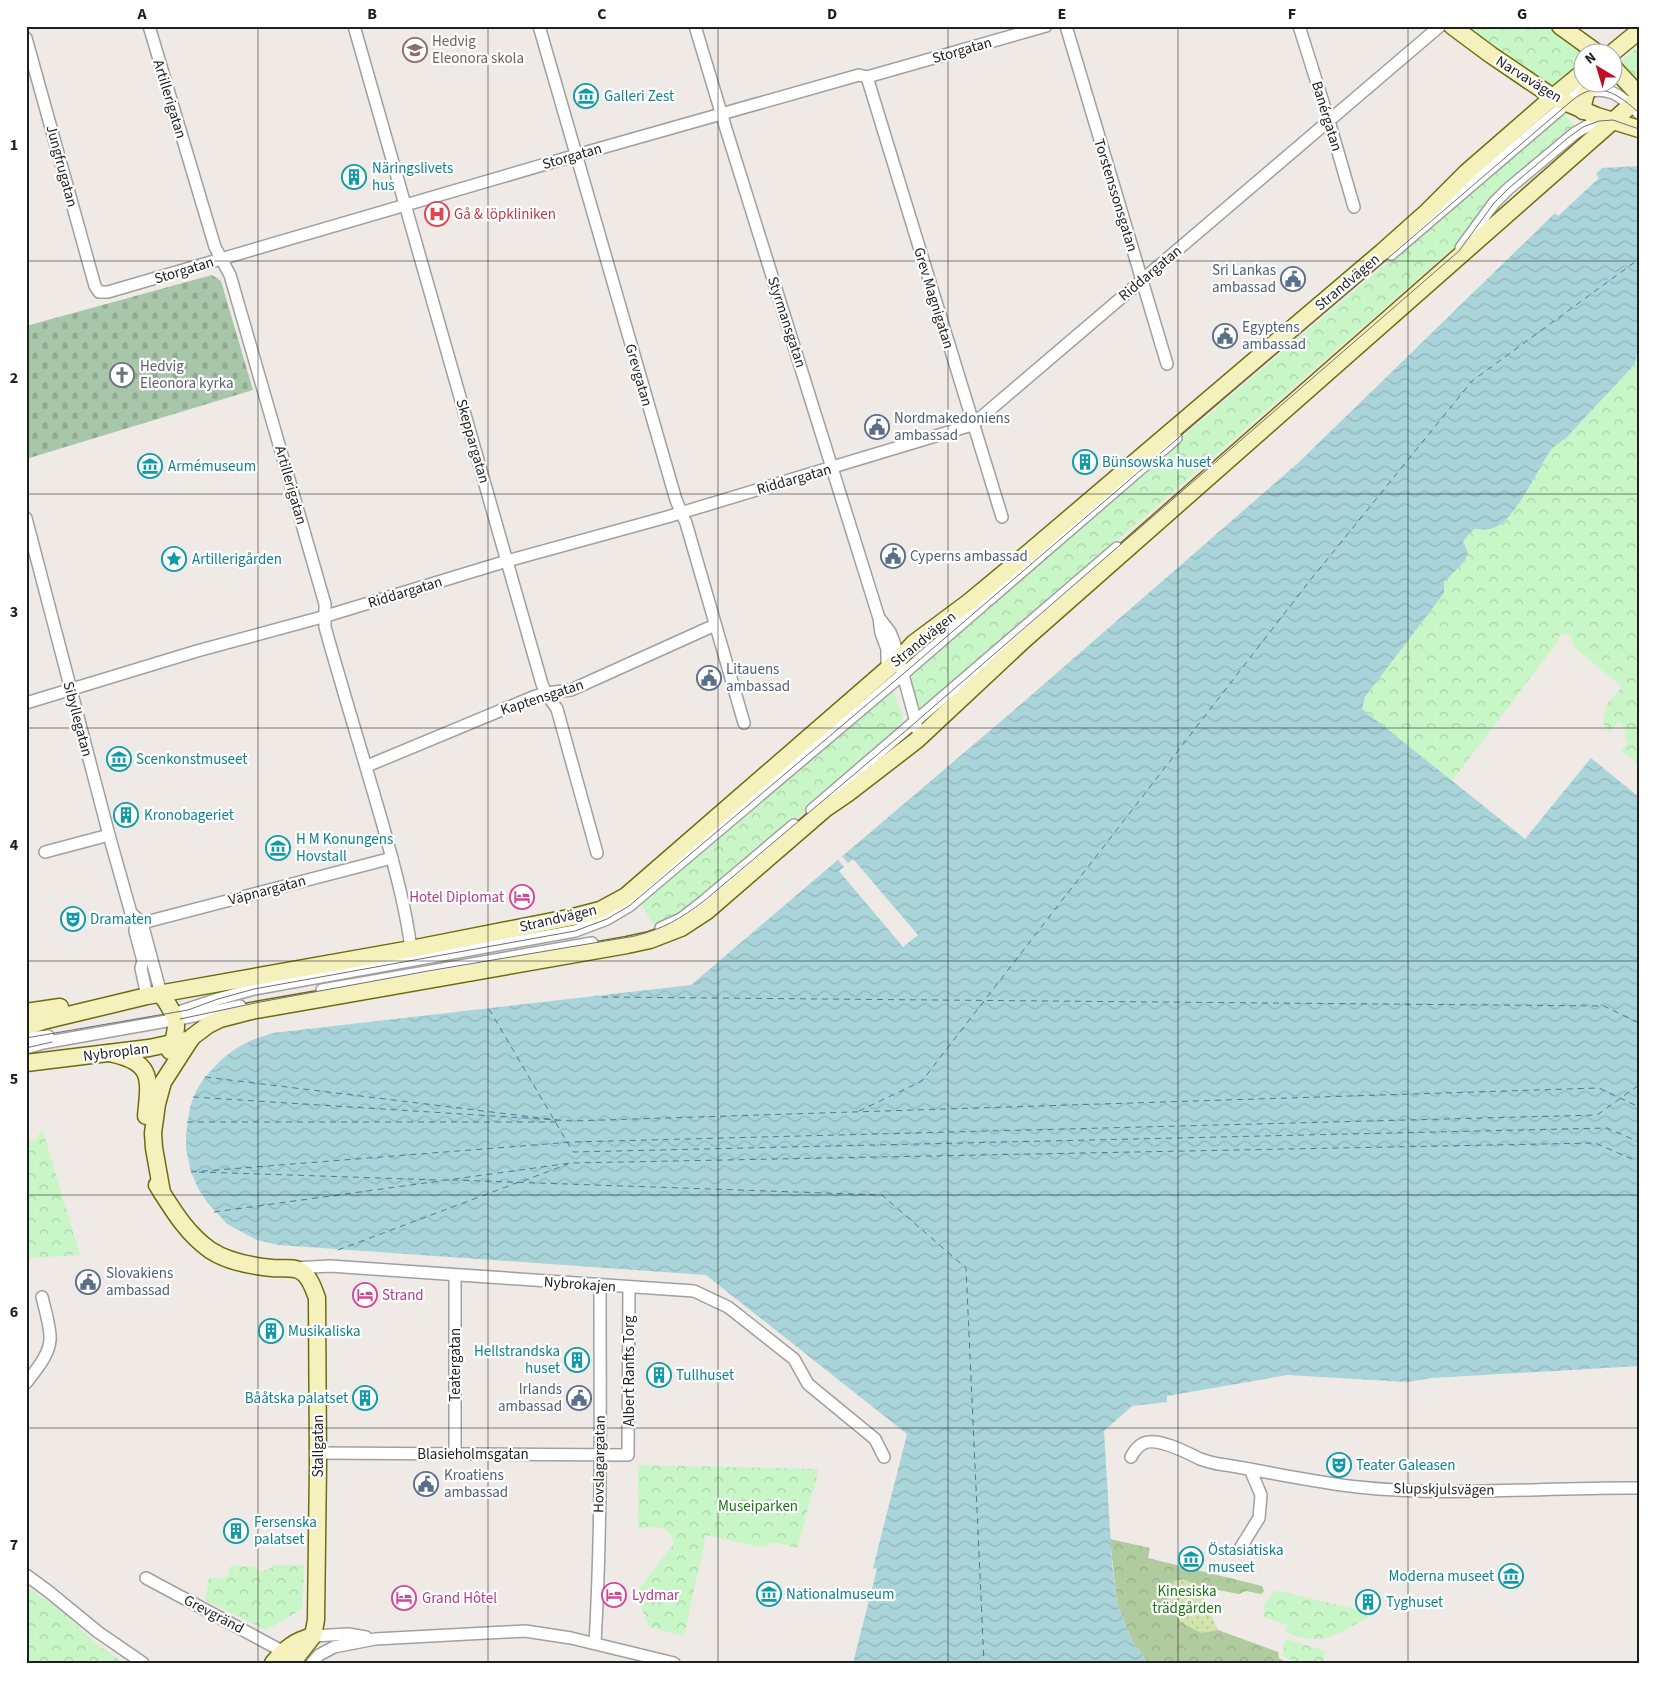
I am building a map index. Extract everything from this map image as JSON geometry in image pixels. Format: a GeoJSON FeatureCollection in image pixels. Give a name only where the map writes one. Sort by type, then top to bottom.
{"type":"FeatureCollection","features":[{"type":"Feature","properties":{"kind":"street","name":"Artillerigatan"},"geometry":{"type":"LineString","coordinates":[[149,26],[215,247],[232,282],[325,604],[326,616],[324,627],[392,858],[411,949]]}},
{"type":"Feature","properties":{"kind":"street","name":"Skeppargatan"},"geometry":{"type":"LineString","coordinates":[[354,26],[507,561],[546,693],[557,709],[597,853]]}},
{"type":"Feature","properties":{"kind":"street","name":"Grevgatan"},"geometry":{"type":"LineString","coordinates":[[539,26],[676,500],[686,523],[744,723]]}},
{"type":"Feature","properties":{"kind":"street","name":"Styrmansgatan"},"geometry":{"type":"LineString","coordinates":[[695,26],[879,618],[890,632],[896,667],[916,722]]}},
{"type":"Feature","properties":{"kind":"street","name":"Storgatan"},"geometry":{"type":"LineString","coordinates":[[100,292],[108,292],[721,114],[859,76],[867,78],[1046,26]]}},
{"type":"Feature","properties":{"kind":"street","name":"Torstenssonsgatan"},"geometry":{"type":"LineString","coordinates":[[1066,26],[1167,364]]}},
{"type":"Feature","properties":{"kind":"street","name":"Banérgatan"},"geometry":{"type":"LineString","coordinates":[[1300,26],[1354,207]]}},
{"type":"Feature","properties":{"kind":"street","name":"Riddargatan"},"geometry":{"type":"LineString","coordinates":[[26,703],[197,651],[326,616],[507,561],[832,468],[972,425],[1440,26]]}},
{"type":"Feature","properties":{"kind":"street","name":"Narvavägen"},"geometry":{"type":"LineString","coordinates":[[1452,26],[1498,60],[1579,94],[1613,120],[1639,130]]}},
{"type":"Feature","properties":{"kind":"street"},"geometry":{"type":"LineString","coordinates":[[1560,26],[1582,42]]}},
{"type":"Feature","properties":{"kind":"street"},"geometry":{"type":"LineString","coordinates":[[1622,45],[1639,31]]}},
{"type":"Feature","properties":{"kind":"street","name":"Jungfrugatan"},"geometry":{"type":"LineString","coordinates":[[26,38],[94,286],[100,292]]}},
{"type":"Feature","properties":{"kind":"street","name":"Grev Magnigatan"},"geometry":{"type":"LineString","coordinates":[[867,78],[972,425],[1002,517]]}},
{"type":"Feature","properties":{"kind":"street"},"geometry":{"type":"LineString","coordinates":[[1622,81],[1637,103]]}},
{"type":"Feature","properties":{"kind":"street"},"geometry":{"type":"LineString","coordinates":[[1579,94],[1603,89],[1637,103]]}},
{"type":"Feature","properties":{"kind":"street","name":"Strandvägen"},"geometry":{"type":"LineString","coordinates":[[175,1016],[218,999],[254,989],[575,931],[607,919],[629,906],[896,667],[914,644],[1020,560],[1382,252],[1428,212],[1468,172],[1579,94]]}},
{"type":"Feature","properties":{"kind":"street","name":"Strandvägen"},"geometry":{"type":"LineString","coordinates":[[825,809],[918,740],[1025,639],[1613,120],[1637,103]]}},
{"type":"Feature","properties":{"kind":"street","name":"Strandvägen"},"geometry":{"type":"LineString","coordinates":[[175,1016],[635,936],[681,919],[916,722],[1459,251],[1494,203],[1508,189],[1583,127],[1599,121],[1613,120]]}},
{"type":"Feature","properties":{"kind":"street","name":"Sibyllegatan"},"geometry":{"type":"LineString","coordinates":[[26,518],[109,835],[131,913],[139,921],[154,995]]}},
{"type":"Feature","properties":{"kind":"street","name":"Kaptensgatan"},"geometry":{"type":"LineString","coordinates":[[366,766],[546,693],[571,690],[715,625]]}},
{"type":"Feature","properties":{"kind":"street","name":"Strandvägen"},"geometry":{"type":"LineString","coordinates":[[154,995],[411,949],[574,917],[600,910],[613,904],[640,884],[896,667]]}},
{"type":"Feature","properties":{"kind":"street","name":"Strandvägen"},"geometry":{"type":"LineString","coordinates":[[190,1039],[208,1025],[220,1019],[251,1011],[627,945],[658,937],[681,928],[707,911],[825,809],[844,790],[912,733],[916,728],[916,722]]}},
{"type":"Feature","properties":{"kind":"street"},"geometry":{"type":"LineString","coordinates":[[45,852],[109,835]]}},
{"type":"Feature","properties":{"kind":"street","name":"Väpnargatan"},"geometry":{"type":"LineString","coordinates":[[139,921],[392,858]]}},
{"type":"Feature","properties":{"kind":"street"},"geometry":{"type":"LineString","coordinates":[[26,1027],[43,1021],[154,995]]}},
{"type":"Feature","properties":{"kind":"street"},"geometry":{"type":"LineString","coordinates":[[26,1012],[130,996],[154,995],[175,1016],[177,1032],[165,1066],[154,1133],[154,1148],[162,1194]]}},
{"type":"Feature","properties":{"kind":"street","name":"Nybroplan"},"geometry":{"type":"LineString","coordinates":[[26,1038],[175,1016]]}},
{"type":"Feature","properties":{"kind":"street","name":"Nybroplan"},"geometry":{"type":"LineString","coordinates":[[30,1057],[43,1043],[175,1016]]}},
{"type":"Feature","properties":{"kind":"street"},"geometry":{"type":"LineString","coordinates":[[163,1082],[190,1039]]}},
{"type":"Feature","properties":{"kind":"street","name":"Nybroplan"},"geometry":{"type":"LineString","coordinates":[[30,1057],[109,1054],[173,1044],[190,1039]]}},
{"type":"Feature","properties":{"kind":"street","name":"Nybrokajen"},"geometry":{"type":"LineString","coordinates":[[109,1054],[133,1060],[141,1066],[147,1077],[149,1086],[144,1144],[149,1169],[162,1194],[189,1232],[212,1251],[234,1262],[265,1267],[330,1266],[694,1291],[728,1306],[794,1359],[808,1384],[875,1438],[884,1457]]}},
{"type":"Feature","properties":{"kind":"street","name":"Stallgatan"},"geometry":{"type":"LineString","coordinates":[[292,1268],[303,1272],[315,1291],[317,1298],[318,1453],[316,1620],[313,1636]]}},
{"type":"Feature","properties":{"kind":"street","name":"Teatergatan"},"geometry":{"type":"LineString","coordinates":[[455,1276],[456,1454]]}},
{"type":"Feature","properties":{"kind":"street","name":"Hovslagargatan"},"geometry":{"type":"LineString","coordinates":[[595,1643],[600,1455],[600,1286]]}},
{"type":"Feature","properties":{"kind":"street","name":"Albert Ranfts Torg"},"geometry":{"type":"LineString","coordinates":[[628,1455],[629,1287]]}},
{"type":"Feature","properties":{"kind":"street"},"geometry":{"type":"LineString","coordinates":[[26,1383],[49,1347],[50,1336],[42,1296]]}},
{"type":"Feature","properties":{"kind":"street","name":"Slupskjulsvägen"},"geometry":{"type":"LineString","coordinates":[[1131,1457],[1136,1449],[1145,1443],[1152,1442],[1184,1450],[1201,1459],[1219,1464],[1358,1487],[1457,1492],[1639,1488]]}},
{"type":"Feature","properties":{"kind":"street","name":"Blasieholmsgatan"},"geometry":{"type":"LineString","coordinates":[[318,1453],[628,1455]]}},
{"type":"Feature","properties":{"kind":"street"},"geometry":{"type":"LineString","coordinates":[[1241,1547],[1259,1518],[1261,1495],[1250,1469]]}},
{"type":"Feature","properties":{"kind":"street"},"geometry":{"type":"LineString","coordinates":[[26,1575],[98,1632],[143,1663]]}},
{"type":"Feature","properties":{"kind":"street","name":"Grevgränd"},"geometry":{"type":"LineString","coordinates":[[146,1578],[282,1659]]}},
{"type":"Feature","properties":{"kind":"street"},"geometry":{"type":"LineString","coordinates":[[312,1663],[319,1655],[334,1647],[375,1638],[525,1631],[595,1643],[674,1663]]}},
{"type":"Feature","properties":{"kind":"street"},"geometry":{"type":"LineString","coordinates":[[282,1659],[296,1641],[313,1636],[348,1634],[375,1638]]}},
{"type":"Feature","properties":{"kind":"green space"},"geometry":{"type":"Polygon","coordinates":[[[1464,26],[1549,26],[1572,43],[1572,70],[1550,88],[1464,26]]]}},
{"type":"Feature","properties":{"kind":"green space"},"geometry":{"type":"Polygon","coordinates":[[[1639,46],[1639,83],[1622,64],[1622,60],[1639,46]]]}},
{"type":"Feature","properties":{"kind":"green space"},"geometry":{"type":"Polygon","coordinates":[[[1563,113],[1576,127],[1460,242],[921,711],[919,709],[908,674],[909,670],[1563,113]]]}},
{"type":"Feature","properties":{"kind":"green space"},"geometry":{"type":"Polygon","coordinates":[[[212,275],[221,281],[253,390],[26,459],[26,326],[212,275]]]}},
{"type":"Feature","properties":{"kind":"green space"},"geometry":{"type":"Polygon","coordinates":[[[1639,342],[1639,765],[1621,751],[1628,742],[1625,740],[1626,732],[1619,721],[1609,734],[1603,722],[1607,704],[1622,687],[1573,646],[1571,635],[1560,634],[1557,643],[1452,781],[1362,709],[1365,698],[1444,582],[1465,561],[1468,553],[1463,541],[1474,529],[1490,529],[1499,525],[1508,517],[1524,495],[1551,450],[1566,438],[1635,364],[1639,342]]]}},
{"type":"Feature","properties":{"kind":"green space"},"geometry":{"type":"Polygon","coordinates":[[[893,690],[903,715],[902,723],[838,780],[836,786],[680,915],[654,926],[641,904],[888,691],[893,690]]]}},
{"type":"Feature","properties":{"kind":"green space"},"geometry":{"type":"Polygon","coordinates":[[[42,1128],[80,1255],[26,1258],[26,1138],[35,1142],[42,1128]]]}},
{"type":"Feature","properties":{"kind":"green space","name":"Museiparken"},"geometry":{"type":"Polygon","coordinates":[[[638,1465],[819,1469],[797,1548],[773,1542],[761,1547],[706,1535],[684,1636],[649,1627],[636,1593],[674,1543],[665,1529],[656,1527],[638,1528],[638,1465]]]}},
{"type":"Feature","properties":{"kind":"green space"},"geometry":{"type":"Polygon","coordinates":[[[1110,1539],[1150,1548],[1148,1558],[1262,1586],[1264,1591],[1261,1594],[1246,1591],[1239,1594],[1198,1586],[1183,1579],[1164,1584],[1168,1600],[1181,1622],[1201,1633],[1218,1630],[1278,1652],[1279,1658],[1287,1663],[1149,1663],[1133,1643],[1117,1603],[1110,1539]]]}},
{"type":"Feature","properties":{"kind":"green space"},"geometry":{"type":"Polygon","coordinates":[[[232,1565],[256,1567],[261,1572],[271,1568],[272,1565],[304,1565],[302,1609],[266,1630],[205,1600],[209,1577],[219,1579],[226,1577],[229,1575],[229,1568],[232,1565]]]}},
{"type":"Feature","properties":{"kind":"green space","name":"Kinesiska trädgården"},"geometry":{"type":"Polygon","coordinates":[[[1183,1579],[1198,1586],[1218,1630],[1201,1633],[1181,1622],[1168,1600],[1164,1583],[1183,1579]]]}},
{"type":"Feature","properties":{"kind":"green space"},"geometry":{"type":"Polygon","coordinates":[[[26,1586],[63,1612],[95,1643],[124,1663],[26,1663],[26,1586]]]}},
{"type":"Feature","properties":{"kind":"green space"},"geometry":{"type":"Polygon","coordinates":[[[1276,1590],[1375,1614],[1344,1631],[1328,1637],[1320,1639],[1305,1638],[1285,1632],[1288,1625],[1264,1617],[1264,1605],[1276,1590]]]}},
{"type":"Feature","properties":{"kind":"green space"},"geometry":{"type":"Polygon","coordinates":[[[1286,1639],[1325,1651],[1324,1663],[1297,1663],[1282,1655],[1286,1639]]]}},
{"type":"Feature","properties":{"kind":"water"},"geometry":{"type":"Polygon","coordinates":[[[1639,166],[1639,342],[1635,364],[1566,438],[1551,450],[1524,495],[1508,517],[1499,525],[1490,529],[1474,529],[1463,541],[1468,553],[1465,561],[1444,582],[1444,593],[1365,697],[1362,709],[1525,839],[1591,758],[1639,797],[1639,1366],[1432,1378],[1407,1382],[1287,1375],[1167,1396],[1167,1402],[1132,1406],[1104,1431],[1112,1563],[1117,1603],[1133,1643],[1149,1663],[853,1663],[877,1569],[873,1568],[907,1434],[706,1275],[279,1245],[257,1240],[227,1224],[207,1202],[191,1172],[186,1149],[190,1107],[196,1091],[205,1077],[221,1060],[235,1049],[252,1040],[273,1033],[691,985],[1020,705],[1298,463],[1555,213],[1558,216],[1599,178],[1596,174],[1602,168],[1639,166]]]}},
{"type":"Feature","properties":{"kind":"pier"},"geometry":{"type":"Polygon","coordinates":[[[842,856],[848,863],[853,859],[918,935],[903,947],[839,871],[844,867],[838,860],[842,856]]]}},
{"type":"Feature","properties":{"kind":"ferry route"},"geometry":{"type":"LineString","coordinates":[[859,1111],[922,1081],[1308,583],[1472,381],[1639,259]]}},
{"type":"Feature","properties":{"kind":"ferry route"},"geometry":{"type":"LineString","coordinates":[[602,997],[1604,1006],[1639,1023]]}},
{"type":"Feature","properties":{"kind":"ferry route"},"geometry":{"type":"LineString","coordinates":[[489,1009],[573,1152],[1607,1128],[1639,1142]]}},
{"type":"Feature","properties":{"kind":"ferry route"},"geometry":{"type":"LineString","coordinates":[[205,1077],[557,1120]]}},
{"type":"Feature","properties":{"kind":"ferry route"},"geometry":{"type":"LineString","coordinates":[[191,1172],[572,1142],[1597,1115],[1639,1085]]}},
{"type":"Feature","properties":{"kind":"ferry route"},"geometry":{"type":"LineString","coordinates":[[193,1097],[572,1121],[1599,1088],[1639,1107]]}},
{"type":"Feature","properties":{"kind":"ferry route"},"geometry":{"type":"LineString","coordinates":[[187,1122],[559,1122]]}},
{"type":"Feature","properties":{"kind":"ferry route"},"geometry":{"type":"LineString","coordinates":[[214,1212],[571,1163],[1595,1143],[1639,1162]]}},
{"type":"Feature","properties":{"kind":"ferry route"},"geometry":{"type":"LineString","coordinates":[[523,1181],[568,1164]]}},
{"type":"Feature","properties":{"kind":"ferry route"},"geometry":{"type":"LineString","coordinates":[[199,1172],[440,1180]]}},
{"type":"Feature","properties":{"kind":"ferry route"},"geometry":{"type":"LineString","coordinates":[[452,1180],[882,1195],[966,1268],[984,1663]]}},
{"type":"Feature","properties":{"kind":"ferry route"},"geometry":{"type":"LineString","coordinates":[[338,1250],[519,1182]]}},
{"type":"Feature","properties":{"kind":"tram line"},"geometry":{"type":"LineString","coordinates":[[26,1038],[188,1010],[254,989],[575,931],[607,919],[629,906],[903,674],[1579,95],[1593,90],[1608,92],[1628,103],[1639,113]]}},
{"type":"Feature","properties":{"kind":"tram line"},"geometry":{"type":"LineString","coordinates":[[180,1019],[428,971],[635,936],[655,930],[680,918],[704,901],[909,728],[1459,251],[1494,203],[1569,137],[1583,127],[1599,121],[1613,120],[1639,129]]}},
{"type":"Feature","properties":{"kind":"tram line"},"geometry":{"type":"LineString","coordinates":[[26,1048],[52,1042]]}},
{"type":"Feature","properties":{"kind":"place","name":"Hedvig Eleonora skola"},"geometry":{"type":"Point","coordinates":[415,50]}},
{"type":"Feature","properties":{"kind":"place","name":"Galleri Zest"},"geometry":{"type":"Point","coordinates":[586,96]}},
{"type":"Feature","properties":{"kind":"place","name":"Näringslivets hus"},"geometry":{"type":"Point","coordinates":[354,177]}},
{"type":"Feature","properties":{"kind":"place","name":"Gå & löpkliniken"},"geometry":{"type":"Point","coordinates":[437,214]}},
{"type":"Feature","properties":{"kind":"place","name":"Sri Lankas ambassad"},"geometry":{"type":"Point","coordinates":[1293,279]}},
{"type":"Feature","properties":{"kind":"place","name":"Egyptens ambassad"},"geometry":{"type":"Point","coordinates":[1225,336]}},
{"type":"Feature","properties":{"kind":"place","name":"Hedvig Eleonora kyrka"},"geometry":{"type":"Point","coordinates":[122,375]}},
{"type":"Feature","properties":{"kind":"place","name":"Nordmakedoniens ambassad"},"geometry":{"type":"Point","coordinates":[877,427]}},
{"type":"Feature","properties":{"kind":"place","name":"Bünsowska huset"},"geometry":{"type":"Point","coordinates":[1085,462]}},
{"type":"Feature","properties":{"kind":"place","name":"Armémuseum"},"geometry":{"type":"Point","coordinates":[150,466]}},
{"type":"Feature","properties":{"kind":"place","name":"Cyperns ambassad"},"geometry":{"type":"Point","coordinates":[893,556]}},
{"type":"Feature","properties":{"kind":"place","name":"Artillerigården"},"geometry":{"type":"Point","coordinates":[174,559]}},
{"type":"Feature","properties":{"kind":"place","name":"Litauens ambassad"},"geometry":{"type":"Point","coordinates":[709,678]}},
{"type":"Feature","properties":{"kind":"place","name":"Scenkonstmuseet"},"geometry":{"type":"Point","coordinates":[119,759]}},
{"type":"Feature","properties":{"kind":"place","name":"Kronobageriet"},"geometry":{"type":"Point","coordinates":[126,815]}},
{"type":"Feature","properties":{"kind":"place","name":"H M Konungens Hovstall"},"geometry":{"type":"Point","coordinates":[278,848]}},
{"type":"Feature","properties":{"kind":"place","name":"Hotel Diplomat"},"geometry":{"type":"Point","coordinates":[522,897]}},
{"type":"Feature","properties":{"kind":"place","name":"Dramaten"},"geometry":{"type":"Point","coordinates":[73,919]}},
{"type":"Feature","properties":{"kind":"place","name":"Slovakiens ambassad"},"geometry":{"type":"Point","coordinates":[88,1282]}},
{"type":"Feature","properties":{"kind":"place","name":"Strand"},"geometry":{"type":"Point","coordinates":[365,1295]}},
{"type":"Feature","properties":{"kind":"place","name":"Musikaliska"},"geometry":{"type":"Point","coordinates":[271,1331]}},
{"type":"Feature","properties":{"kind":"place","name":"Hellstrandska huset"},"geometry":{"type":"Point","coordinates":[577,1360]}},
{"type":"Feature","properties":{"kind":"place","name":"Tullhuset"},"geometry":{"type":"Point","coordinates":[659,1375]}},
{"type":"Feature","properties":{"kind":"place","name":"Bååtska palatset"},"geometry":{"type":"Point","coordinates":[365,1398]}},
{"type":"Feature","properties":{"kind":"place","name":"Irlands ambassad"},"geometry":{"type":"Point","coordinates":[579,1398]}},
{"type":"Feature","properties":{"kind":"place","name":"Teater Galeasen"},"geometry":{"type":"Point","coordinates":[1339,1465]}},
{"type":"Feature","properties":{"kind":"place","name":"Kroatiens ambassad"},"geometry":{"type":"Point","coordinates":[426,1484]}},
{"type":"Feature","properties":{"kind":"place","name":"Fersenska palatset"},"geometry":{"type":"Point","coordinates":[236,1531]}},
{"type":"Feature","properties":{"kind":"place","name":"Östasiatiska museet"},"geometry":{"type":"Point","coordinates":[1191,1559]}},
{"type":"Feature","properties":{"kind":"place","name":"Moderna museet"},"geometry":{"type":"Point","coordinates":[1511,1576]}},
{"type":"Feature","properties":{"kind":"place","name":"Nationalmuseum"},"geometry":{"type":"Point","coordinates":[769,1594]}},
{"type":"Feature","properties":{"kind":"place","name":"Lydmar"},"geometry":{"type":"Point","coordinates":[614,1595]}},
{"type":"Feature","properties":{"kind":"place","name":"Grand Hôtel"},"geometry":{"type":"Point","coordinates":[404,1598]}},
{"type":"Feature","properties":{"kind":"place","name":"Tyghuset"},"geometry":{"type":"Point","coordinates":[1368,1602]}}]}
